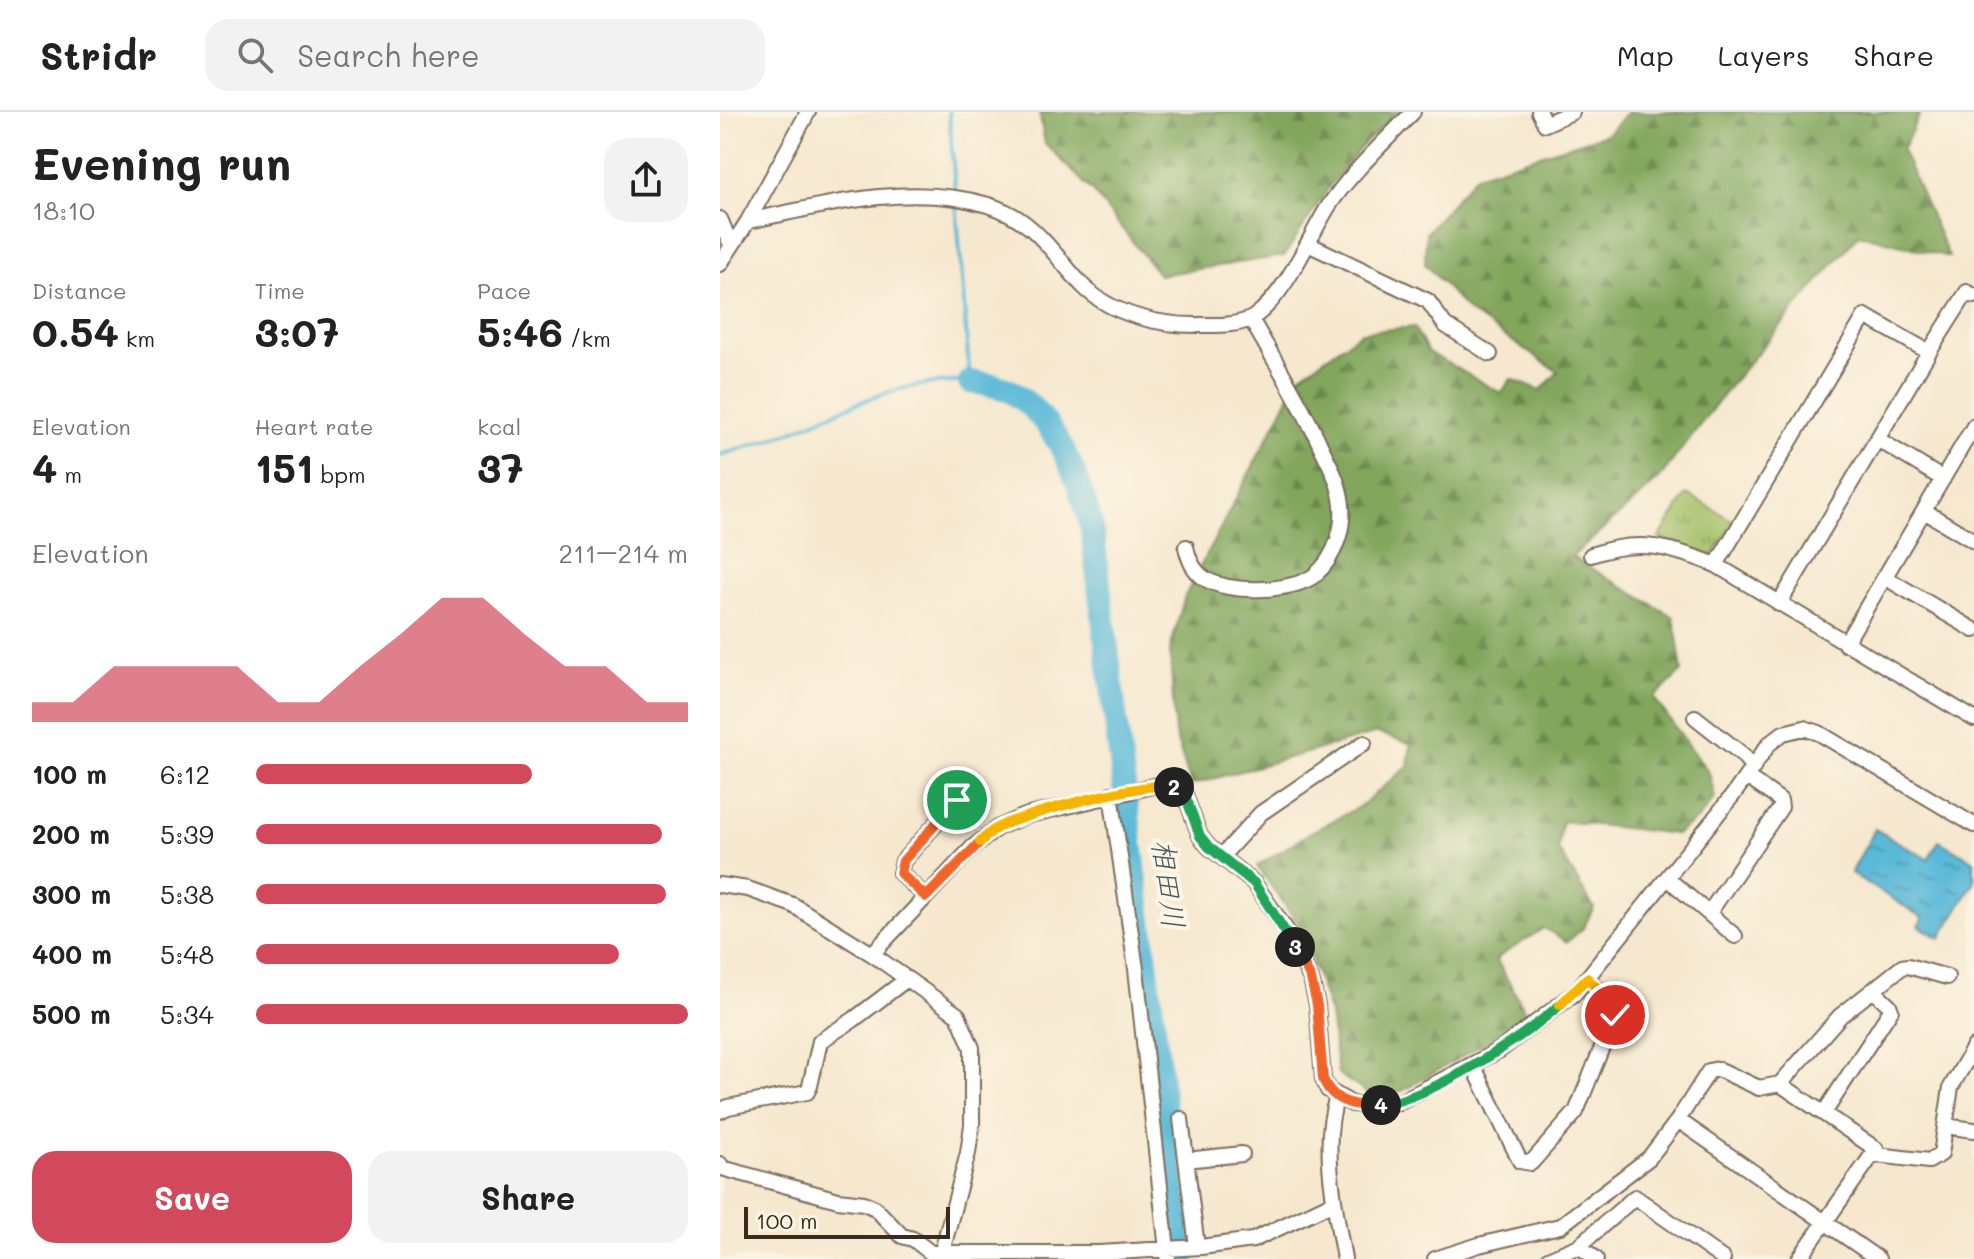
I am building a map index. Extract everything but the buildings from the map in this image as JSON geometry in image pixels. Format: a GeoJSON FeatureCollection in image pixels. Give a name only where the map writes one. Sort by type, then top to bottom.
{"type":"FeatureCollection","features":[{"type":"Feature","properties":{"kind":"street"},"geometry":{"type":"LineString","coordinates":[[720,264],[748,221],[808,112]]}},
{"type":"Feature","properties":{"kind":"street"},"geometry":{"type":"LineString","coordinates":[[748,221],[820,206],[895,196],[955,199],[989,205],[1017,218],[1043,237],[1085,288],[1108,305],[1164,323],[1224,325],[1251,319],[1269,304],[1330,204],[1413,112]]}},
{"type":"Feature","properties":{"kind":"street"},"geometry":{"type":"LineString","coordinates":[[1539,112],[1545,124],[1572,112]]}},
{"type":"Feature","properties":{"kind":"street"},"geometry":{"type":"LineString","coordinates":[[720,219],[731,245]]}},
{"type":"Feature","properties":{"kind":"street"},"geometry":{"type":"LineString","coordinates":[[1308,244],[1428,301],[1445,325],[1490,354]]}},
{"type":"Feature","properties":{"kind":"street"},"geometry":{"type":"LineString","coordinates":[[1779,604],[1929,352],[1967,292],[1974,296]]}},
{"type":"Feature","properties":{"kind":"street"},"geometry":{"type":"LineString","coordinates":[[1716,565],[1865,316],[1929,352]]}},
{"type":"Feature","properties":{"kind":"street"},"geometry":{"type":"LineString","coordinates":[[1186,547],[1191,564],[1204,578],[1224,588],[1254,590],[1304,581],[1328,560],[1337,543],[1342,521],[1342,498],[1335,477],[1303,406],[1251,319]]}},
{"type":"Feature","properties":{"kind":"street"},"geometry":{"type":"LineString","coordinates":[[1845,644],[1974,426]]}},
{"type":"Feature","properties":{"kind":"street"},"geometry":{"type":"LineString","coordinates":[[1879,440],[1943,479]]}},
{"type":"Feature","properties":{"kind":"street"},"geometry":{"type":"LineString","coordinates":[[1924,511],[1974,541]]}},
{"type":"Feature","properties":{"kind":"street"},"geometry":{"type":"LineString","coordinates":[[1591,555],[1626,544],[1640,545],[1684,553],[1716,565],[1974,719]]}},
{"type":"Feature","properties":{"kind":"street"},"geometry":{"type":"LineString","coordinates":[[1886,578],[1974,630]]}},
{"type":"Feature","properties":{"kind":"street"},"geometry":{"type":"LineString","coordinates":[[1695,717],[1743,755],[1780,800],[1781,807],[1709,913]]}},
{"type":"Feature","properties":{"kind":"street"},"geometry":{"type":"LineString","coordinates":[[872,954],[972,848],[997,828],[1025,816],[1166,783],[1184,792],[1200,836],[1254,883],[1289,934],[1311,979],[1317,1005],[1323,1079],[1328,1090],[1352,1104],[1375,1106],[1400,1102],[1500,1050],[1575,993],[1769,744],[1783,733],[1804,728],[1819,733],[1974,825]]}},
{"type":"Feature","properties":{"kind":"street"},"geometry":{"type":"LineString","coordinates":[[1222,856],[1261,813],[1364,743]]}},
{"type":"Feature","properties":{"kind":"street"},"geometry":{"type":"LineString","coordinates":[[1114,794],[1169,1253]]}},
{"type":"Feature","properties":{"kind":"street"},"geometry":{"type":"LineString","coordinates":[[926,897],[900,873],[903,861],[957,800]]}},
{"type":"Feature","properties":{"kind":"street"},"geometry":{"type":"LineString","coordinates":[[1667,878],[1735,936]]}},
{"type":"Feature","properties":{"kind":"street"},"geometry":{"type":"LineString","coordinates":[[720,885],[748,889],[793,905],[872,954],[958,1015],[972,1048],[974,1102],[968,1153],[940,1256]]}},
{"type":"Feature","properties":{"kind":"street"},"geometry":{"type":"LineString","coordinates":[[1435,1259],[1560,1226],[1649,1158],[1709,1071],[1718,1069],[1759,1088],[1780,1084],[1840,1016],[1902,967],[1947,977]]}},
{"type":"Feature","properties":{"kind":"street"},"geometry":{"type":"LineString","coordinates":[[1473,1065],[1520,1161],[1531,1163],[1576,1112],[1615,1015],[1602,993],[1587,978]]}},
{"type":"Feature","properties":{"kind":"street"},"geometry":{"type":"LineString","coordinates":[[720,1111],[807,1092],[820,1041],[907,979]]}},
{"type":"Feature","properties":{"kind":"street"},"geometry":{"type":"LineString","coordinates":[[1824,1113],[1888,1019],[1889,1005],[1873,990]]}},
{"type":"Feature","properties":{"kind":"street"},"geometry":{"type":"LineString","coordinates":[[1799,1259],[1870,1158],[1877,1155],[1929,1161],[1941,1154],[1951,1087],[1974,1047]]}},
{"type":"Feature","properties":{"kind":"street"},"geometry":{"type":"LineString","coordinates":[[1780,1084],[1876,1149],[1877,1155]]}},
{"type":"Feature","properties":{"kind":"street"},"geometry":{"type":"LineString","coordinates":[[1337,1097],[1330,1131],[1334,1202],[1344,1259]]}},
{"type":"Feature","properties":{"kind":"street"},"geometry":{"type":"LineString","coordinates":[[1181,1119],[1193,1248]]}},
{"type":"Feature","properties":{"kind":"street"},"geometry":{"type":"LineString","coordinates":[[1678,1120],[1825,1223],[1856,1253],[1878,1259]]}},
{"type":"Feature","properties":{"kind":"street"},"geometry":{"type":"LineString","coordinates":[[1945,1126],[1974,1130]]}},
{"type":"Feature","properties":{"kind":"street"},"geometry":{"type":"LineString","coordinates":[[1186,1160],[1242,1154]]}},
{"type":"Feature","properties":{"kind":"street"},"geometry":{"type":"LineString","coordinates":[[720,1164],[722,1168],[804,1192],[864,1203],[875,1208],[902,1236],[913,1239],[940,1256],[1169,1253],[1253,1240],[1334,1202]]}},
{"type":"Feature","properties":{"kind":"street"},"geometry":{"type":"LineString","coordinates":[[1548,1259],[1579,1246],[1635,1197],[1723,1259]]}},
{"type":"Feature","properties":{"kind":"street"},"geometry":{"type":"LineString","coordinates":[[1579,1246],[1596,1259]]}},
{"type":"Feature","properties":{"kind":"green space"},"geometry":{"type":"Polygon","coordinates":[[[1039,112],[1399,112],[1363,145],[1331,184],[1284,256],[1159,275],[1093,192],[1045,143],[1039,112]]]}},
{"type":"Feature","properties":{"kind":"green space"},"geometry":{"type":"Polygon","coordinates":[[[1628,112],[1921,112],[1902,150],[1949,257],[1859,234],[1736,378],[1657,481],[1572,557],[1674,617],[1682,671],[1654,698],[1709,773],[1715,797],[1698,819],[1676,834],[1562,821],[1558,849],[1594,908],[1583,928],[1567,942],[1544,928],[1496,959],[1529,1018],[1402,1091],[1367,1093],[1338,1074],[1330,1014],[1301,928],[1257,866],[1311,832],[1361,806],[1408,766],[1411,744],[1377,733],[1191,785],[1175,734],[1170,649],[1185,596],[1300,376],[1362,332],[1414,327],[1428,352],[1501,393],[1511,379],[1541,390],[1558,372],[1469,312],[1425,264],[1426,233],[1476,175],[1607,134],[1628,112]]]}},
{"type":"Feature","properties":{"kind":"green space"},"geometry":{"type":"Polygon","coordinates":[[[1687,494],[1734,521],[1713,556],[1659,538],[1687,494]]]}},
{"type":"Feature","properties":{"kind":"water"},"geometry":{"type":"Polygon","coordinates":[[[1875,829],[1928,859],[1939,841],[1974,861],[1974,883],[1940,938],[1919,926],[1923,918],[1851,873],[1875,829]]]}},
{"type":"Feature","properties":{"kind":"waterway"},"geometry":{"type":"LineString","coordinates":[[720,455],[780,436],[850,406],[895,391],[918,385],[970,382],[949,112]]}},
{"type":"Feature","properties":{"kind":"waterway","name":"相田川"},"geometry":{"type":"LineString","coordinates":[[970,382],[1012,392],[1042,419],[1073,471],[1092,529],[1183,1259]]}},
{"type":"Feature","properties":{"kind":"route"},"geometry":{"type":"LineString","coordinates":[[957,800],[903,861],[900,873],[926,897],[972,848],[997,828],[1025,816],[1166,783],[1184,792],[1200,836],[1254,883],[1289,934],[1311,979],[1317,1005],[1323,1079],[1328,1090],[1352,1104],[1375,1106],[1400,1102],[1473,1065],[1500,1050],[1554,1010],[1575,993],[1587,978],[1602,993],[1615,1015]]}}]}
